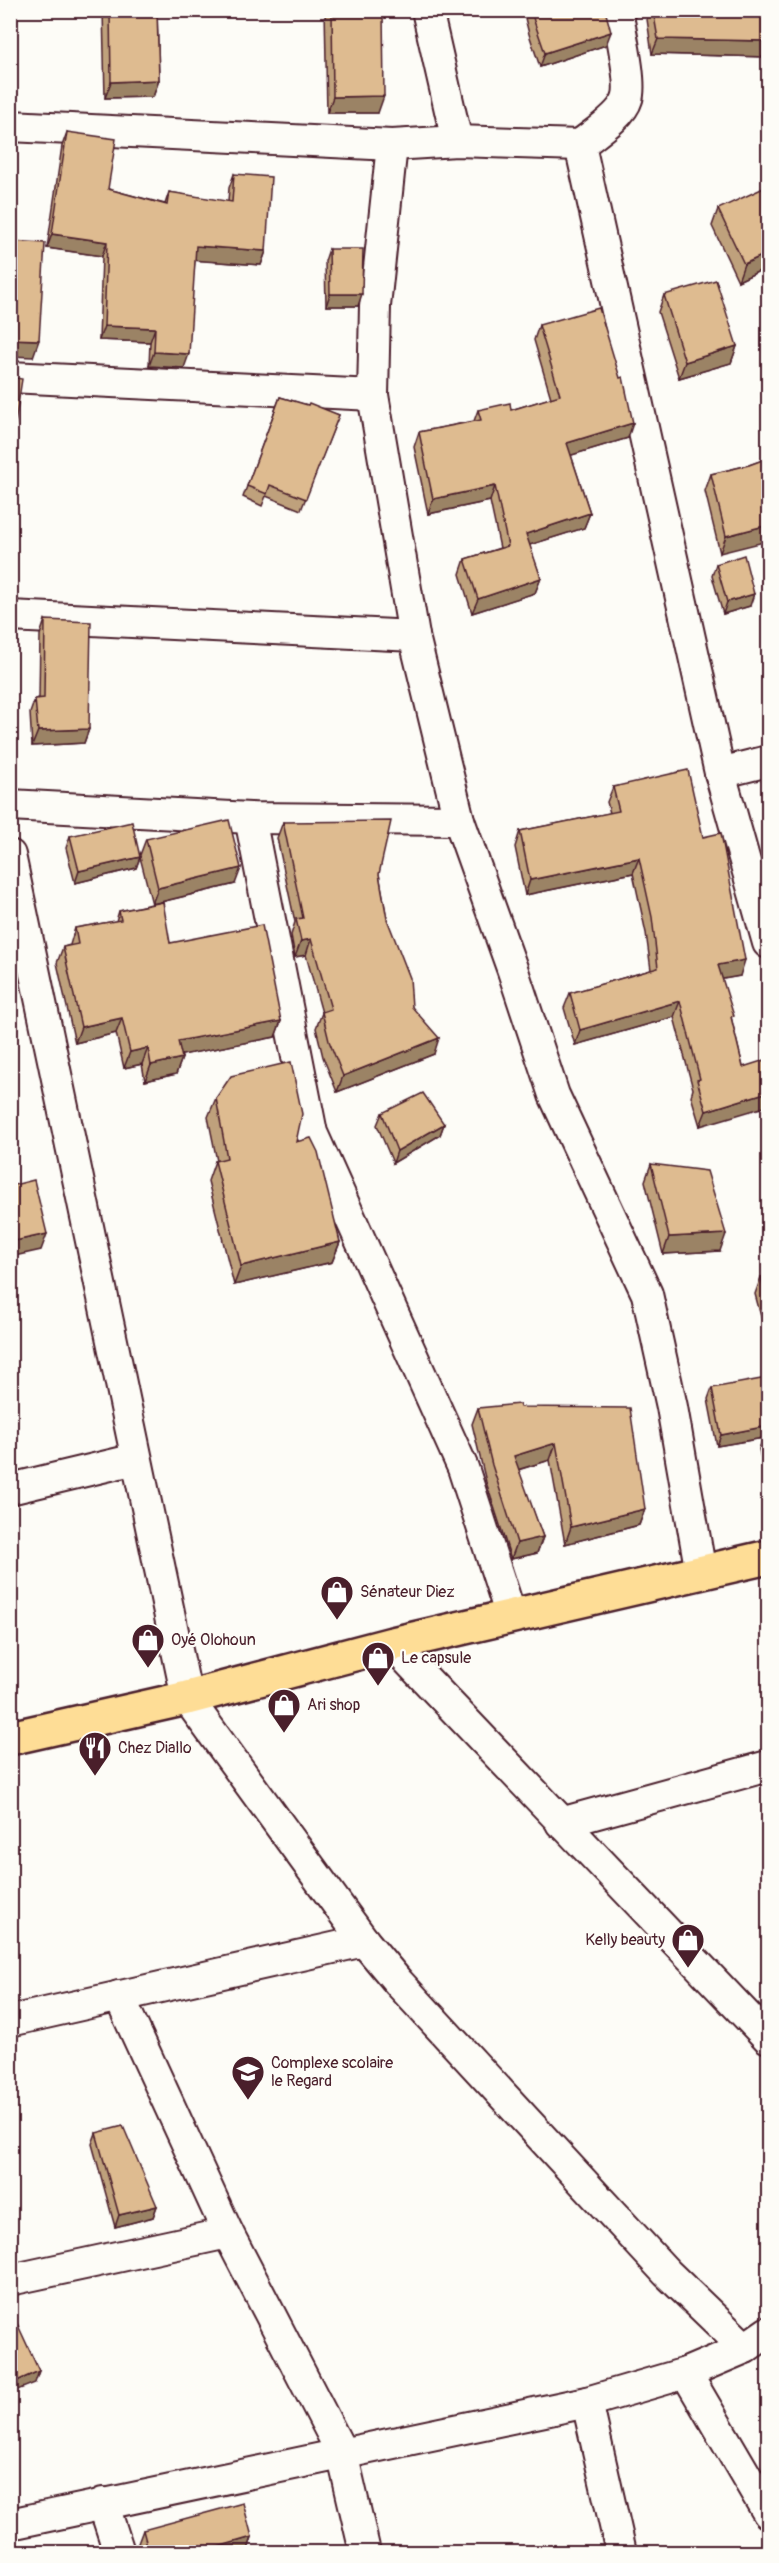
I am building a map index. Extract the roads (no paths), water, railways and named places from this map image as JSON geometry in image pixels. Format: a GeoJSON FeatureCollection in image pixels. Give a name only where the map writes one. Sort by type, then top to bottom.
{"type":"FeatureCollection","features":[{"type":"Feature","properties":{"kind":"main road"},"geometry":{"type":"LineString","coordinates":[[10,1738],[187,1698],[392,1644],[768,1557]]}},
{"type":"Feature","properties":{"kind":"street"},"geometry":{"type":"LineString","coordinates":[[427,10],[457,141]]}},
{"type":"Feature","properties":{"kind":"street"},"geometry":{"type":"LineString","coordinates":[[10,126],[392,145],[457,141],[580,145],[608,123],[628,99],[628,84],[617,10]]}},
{"type":"Feature","properties":{"kind":"street"},"geometry":{"type":"LineString","coordinates":[[392,145],[375,306],[373,396],[414,636],[459,820],[554,1095],[647,1294],[672,1407],[701,1573]]}},
{"type":"Feature","properties":{"kind":"street"},"geometry":{"type":"LineString","coordinates":[[580,145],[720,773],[768,943]]}},
{"type":"Feature","properties":{"kind":"street"},"geometry":{"type":"LineString","coordinates":[[10,377],[373,396]]}},
{"type":"Feature","properties":{"kind":"street"},"geometry":{"type":"LineString","coordinates":[[10,616],[414,636]]}},
{"type":"Feature","properties":{"kind":"street"},"geometry":{"type":"LineString","coordinates":[[720,773],[768,761]]}},
{"type":"Feature","properties":{"kind":"street"},"geometry":{"type":"LineString","coordinates":[[10,805],[250,818],[459,820]]}},
{"type":"Feature","properties":{"kind":"street"},"geometry":{"type":"LineString","coordinates":[[250,818],[312,1133],[464,1468],[511,1616]]}},
{"type":"Feature","properties":{"kind":"street"},"geometry":{"type":"LineString","coordinates":[[10,855],[187,1698],[364,1941],[399,1983],[667,2273],[757,2340],[686,2373],[588,2402],[10,2524]]}},
{"type":"Feature","properties":{"kind":"street"},"geometry":{"type":"LineString","coordinates":[[10,1489],[136,1459]]}},
{"type":"Feature","properties":{"kind":"street"},"geometry":{"type":"LineString","coordinates":[[392,1644],[561,1823],[756,2007],[768,2038]]}},
{"type":"Feature","properties":{"kind":"street"},"geometry":{"type":"LineString","coordinates":[[561,1823],[768,1766]]}},
{"type":"Feature","properties":{"kind":"street"},"geometry":{"type":"LineString","coordinates":[[10,2021],[364,1941]]}},
{"type":"Feature","properties":{"kind":"street"},"geometry":{"type":"LineString","coordinates":[[118,1996],[228,2233],[342,2453],[365,2553]]}},
{"type":"Feature","properties":{"kind":"street"},"geometry":{"type":"LineString","coordinates":[[10,2280],[228,2233]]}},
{"type":"Feature","properties":{"kind":"street"},"geometry":{"type":"LineString","coordinates":[[686,2373],[768,2513]]}},
{"type":"Feature","properties":{"kind":"street"},"geometry":{"type":"LineString","coordinates":[[588,2402],[621,2553]]}},
{"type":"Feature","properties":{"kind":"street"},"geometry":{"type":"LineString","coordinates":[[103,2503],[119,2553]]}},
{"type":"Feature","properties":{"kind":"place","name":"Sénateur Diez"},"geometry":{"type":"Point","coordinates":[337,1621]}},
{"type":"Feature","properties":{"kind":"place","name":"Oyé Olohoun"},"geometry":{"type":"Point","coordinates":[148,1669]}},
{"type":"Feature","properties":{"kind":"place","name":"Le capsule"},"geometry":{"type":"Point","coordinates":[378,1687]}},
{"type":"Feature","properties":{"kind":"place","name":"Ari shop"},"geometry":{"type":"Point","coordinates":[284,1734]}},
{"type":"Feature","properties":{"kind":"place","name":"Chez Diallo"},"geometry":{"type":"Point","coordinates":[95,1777]}},
{"type":"Feature","properties":{"kind":"place","name":"Kelly beauty"},"geometry":{"type":"Point","coordinates":[688,1969]}},
{"type":"Feature","properties":{"kind":"place","name":"Complexe scolaire le Regard"},"geometry":{"type":"Point","coordinates":[248,2101]}}]}
